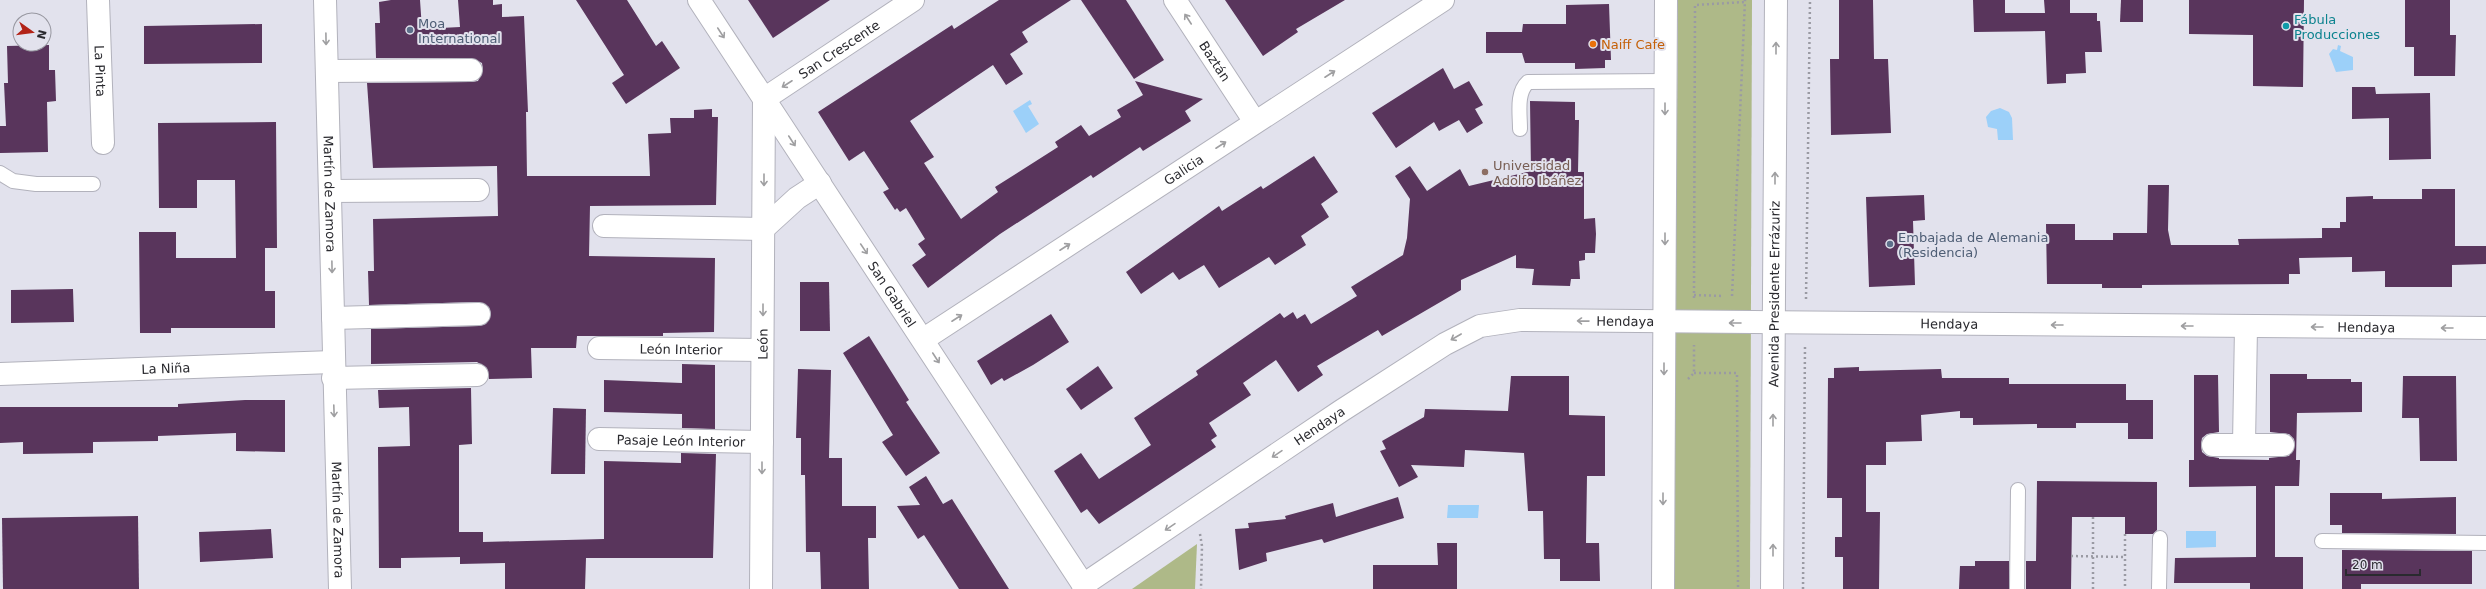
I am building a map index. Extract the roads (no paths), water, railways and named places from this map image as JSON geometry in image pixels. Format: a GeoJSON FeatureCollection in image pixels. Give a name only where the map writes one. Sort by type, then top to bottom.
{"type":"FeatureCollection","features":[{"type":"Feature","properties":{"kind":"street","name":"La Pinta"},"geometry":{"type":"LineString","coordinates":[[98,0],[103,143]]}},
{"type":"Feature","properties":{"kind":"street","name":"Martín de Zamora"},"geometry":{"type":"LineString","coordinates":[[325,0],[333,370],[340,589]]}},
{"type":"Feature","properties":{"kind":"street","name":"San Gabriel"},"geometry":{"type":"LineString","coordinates":[[699,0],[924,339],[1084,587]]}},
{"type":"Feature","properties":{"kind":"street","name":"San Crescente"},"geometry":{"type":"LineString","coordinates":[[764,99],[913,0]]}},
{"type":"Feature","properties":{"kind":"street","name":"Baztán"},"geometry":{"type":"LineString","coordinates":[[1175,0],[1255,122]]}},
{"type":"Feature","properties":{"kind":"street","name":"Galicia"},"geometry":{"type":"LineString","coordinates":[[924,339],[1443,0]]}},
{"type":"Feature","properties":{"kind":"street"},"geometry":{"type":"LineString","coordinates":[[1663,589],[1666,0]]}},
{"type":"Feature","properties":{"kind":"street","name":"Avenida Presidente Errázuriz"},"geometry":{"type":"LineString","coordinates":[[1772,589],[1776,0]]}},
{"type":"Feature","properties":{"kind":"street"},"geometry":{"type":"LineString","coordinates":[[327,71],[471,70]]}},
{"type":"Feature","properties":{"kind":"street","name":"León"},"geometry":{"type":"LineString","coordinates":[[761,589],[764,99]]}},
{"type":"Feature","properties":{"kind":"street"},"geometry":{"type":"LineString","coordinates":[[604,226],[763,229],[797,198],[820,183]]}},
{"type":"Feature","properties":{"kind":"street"},"geometry":{"type":"LineString","coordinates":[[330,191],[478,190]]}},
{"type":"Feature","properties":{"kind":"street"},"geometry":{"type":"LineString","coordinates":[[333,318],[479,314]]}},
{"type":"Feature","properties":{"kind":"street","name":"Hendaya"},"geometry":{"type":"LineString","coordinates":[[1084,587],[1341,411],[1467,331],[1493,322],[1520,320],[1806,324],[2486,328]]}},
{"type":"Feature","properties":{"kind":"street"},"geometry":{"type":"LineString","coordinates":[[2244,444],[2246,327]]}},
{"type":"Feature","properties":{"kind":"street","name":"León Interior"},"geometry":{"type":"LineString","coordinates":[[599,348],[762,350]]}},
{"type":"Feature","properties":{"kind":"street"},"geometry":{"type":"LineString","coordinates":[[333,370],[477,375]]}},
{"type":"Feature","properties":{"kind":"street","name":"La Niña"},"geometry":{"type":"LineString","coordinates":[[0,374],[333,370]]}},
{"type":"Feature","properties":{"kind":"street","name":"Pasaje León Interior"},"geometry":{"type":"LineString","coordinates":[[599,439],[738,440],[762,442]]}},
{"type":"Feature","properties":{"kind":"street"},"geometry":{"type":"LineString","coordinates":[[2213,445],[2283,445]]}},
{"type":"Feature","properties":{"kind":"lane"},"geometry":{"type":"LineString","coordinates":[[1520,129],[1520,99],[1522,88],[1528,82],[1665,81]]}},
{"type":"Feature","properties":{"kind":"lane"},"geometry":{"type":"LineString","coordinates":[[0,173],[13,181],[36,184],[93,184]]}},
{"type":"Feature","properties":{"kind":"lane"},"geometry":{"type":"LineString","coordinates":[[2017,589],[2018,490]]}},
{"type":"Feature","properties":{"kind":"lane"},"geometry":{"type":"LineString","coordinates":[[2159,589],[2160,538]]}},
{"type":"Feature","properties":{"kind":"lane"},"geometry":{"type":"LineString","coordinates":[[2322,540],[2486,543]]}},
{"type":"Feature","properties":{"kind":"water"},"geometry":{"type":"Polygon","coordinates":[[[2338,45],[2341,46],[2340,51],[2353,57],[2353,70],[2336,72],[2329,54],[2333,49],[2337,50],[2338,45]]]}},
{"type":"Feature","properties":{"kind":"water"},"geometry":{"type":"Polygon","coordinates":[[[1030,100],[1032,104],[1028,106],[1039,124],[1026,133],[1013,111],[1030,100]]]}},
{"type":"Feature","properties":{"kind":"water"},"geometry":{"type":"Polygon","coordinates":[[[2000,108],[2009,112],[2012,118],[2013,140],[1998,140],[1997,129],[1988,127],[1986,117],[1991,111],[2000,108]]]}},
{"type":"Feature","properties":{"kind":"water"},"geometry":{"type":"Polygon","coordinates":[[[1448,505],[1479,505],[1478,518],[1447,518],[1448,505]]]}},
{"type":"Feature","properties":{"kind":"water"},"geometry":{"type":"Polygon","coordinates":[[[2186,531],[2216,531],[2216,547],[2186,548],[2186,531]]]}},
{"type":"Feature","properties":{"kind":"place","name":"Fábula Producciones"},"geometry":{"type":"Point","coordinates":[2286,26]}},
{"type":"Feature","properties":{"kind":"place","name":"Moa International"},"geometry":{"type":"Point","coordinates":[410,30]}},
{"type":"Feature","properties":{"kind":"place","name":"Naiff Cafe"},"geometry":{"type":"Point","coordinates":[1593,44]}},
{"type":"Feature","properties":{"kind":"place","name":"Universidad Adolfo Ibáñez"},"geometry":{"type":"Point","coordinates":[1485,172]}},
{"type":"Feature","properties":{"kind":"place","name":"Embajada de Alemania (Residencia)"},"geometry":{"type":"Point","coordinates":[1890,244]}}]}
